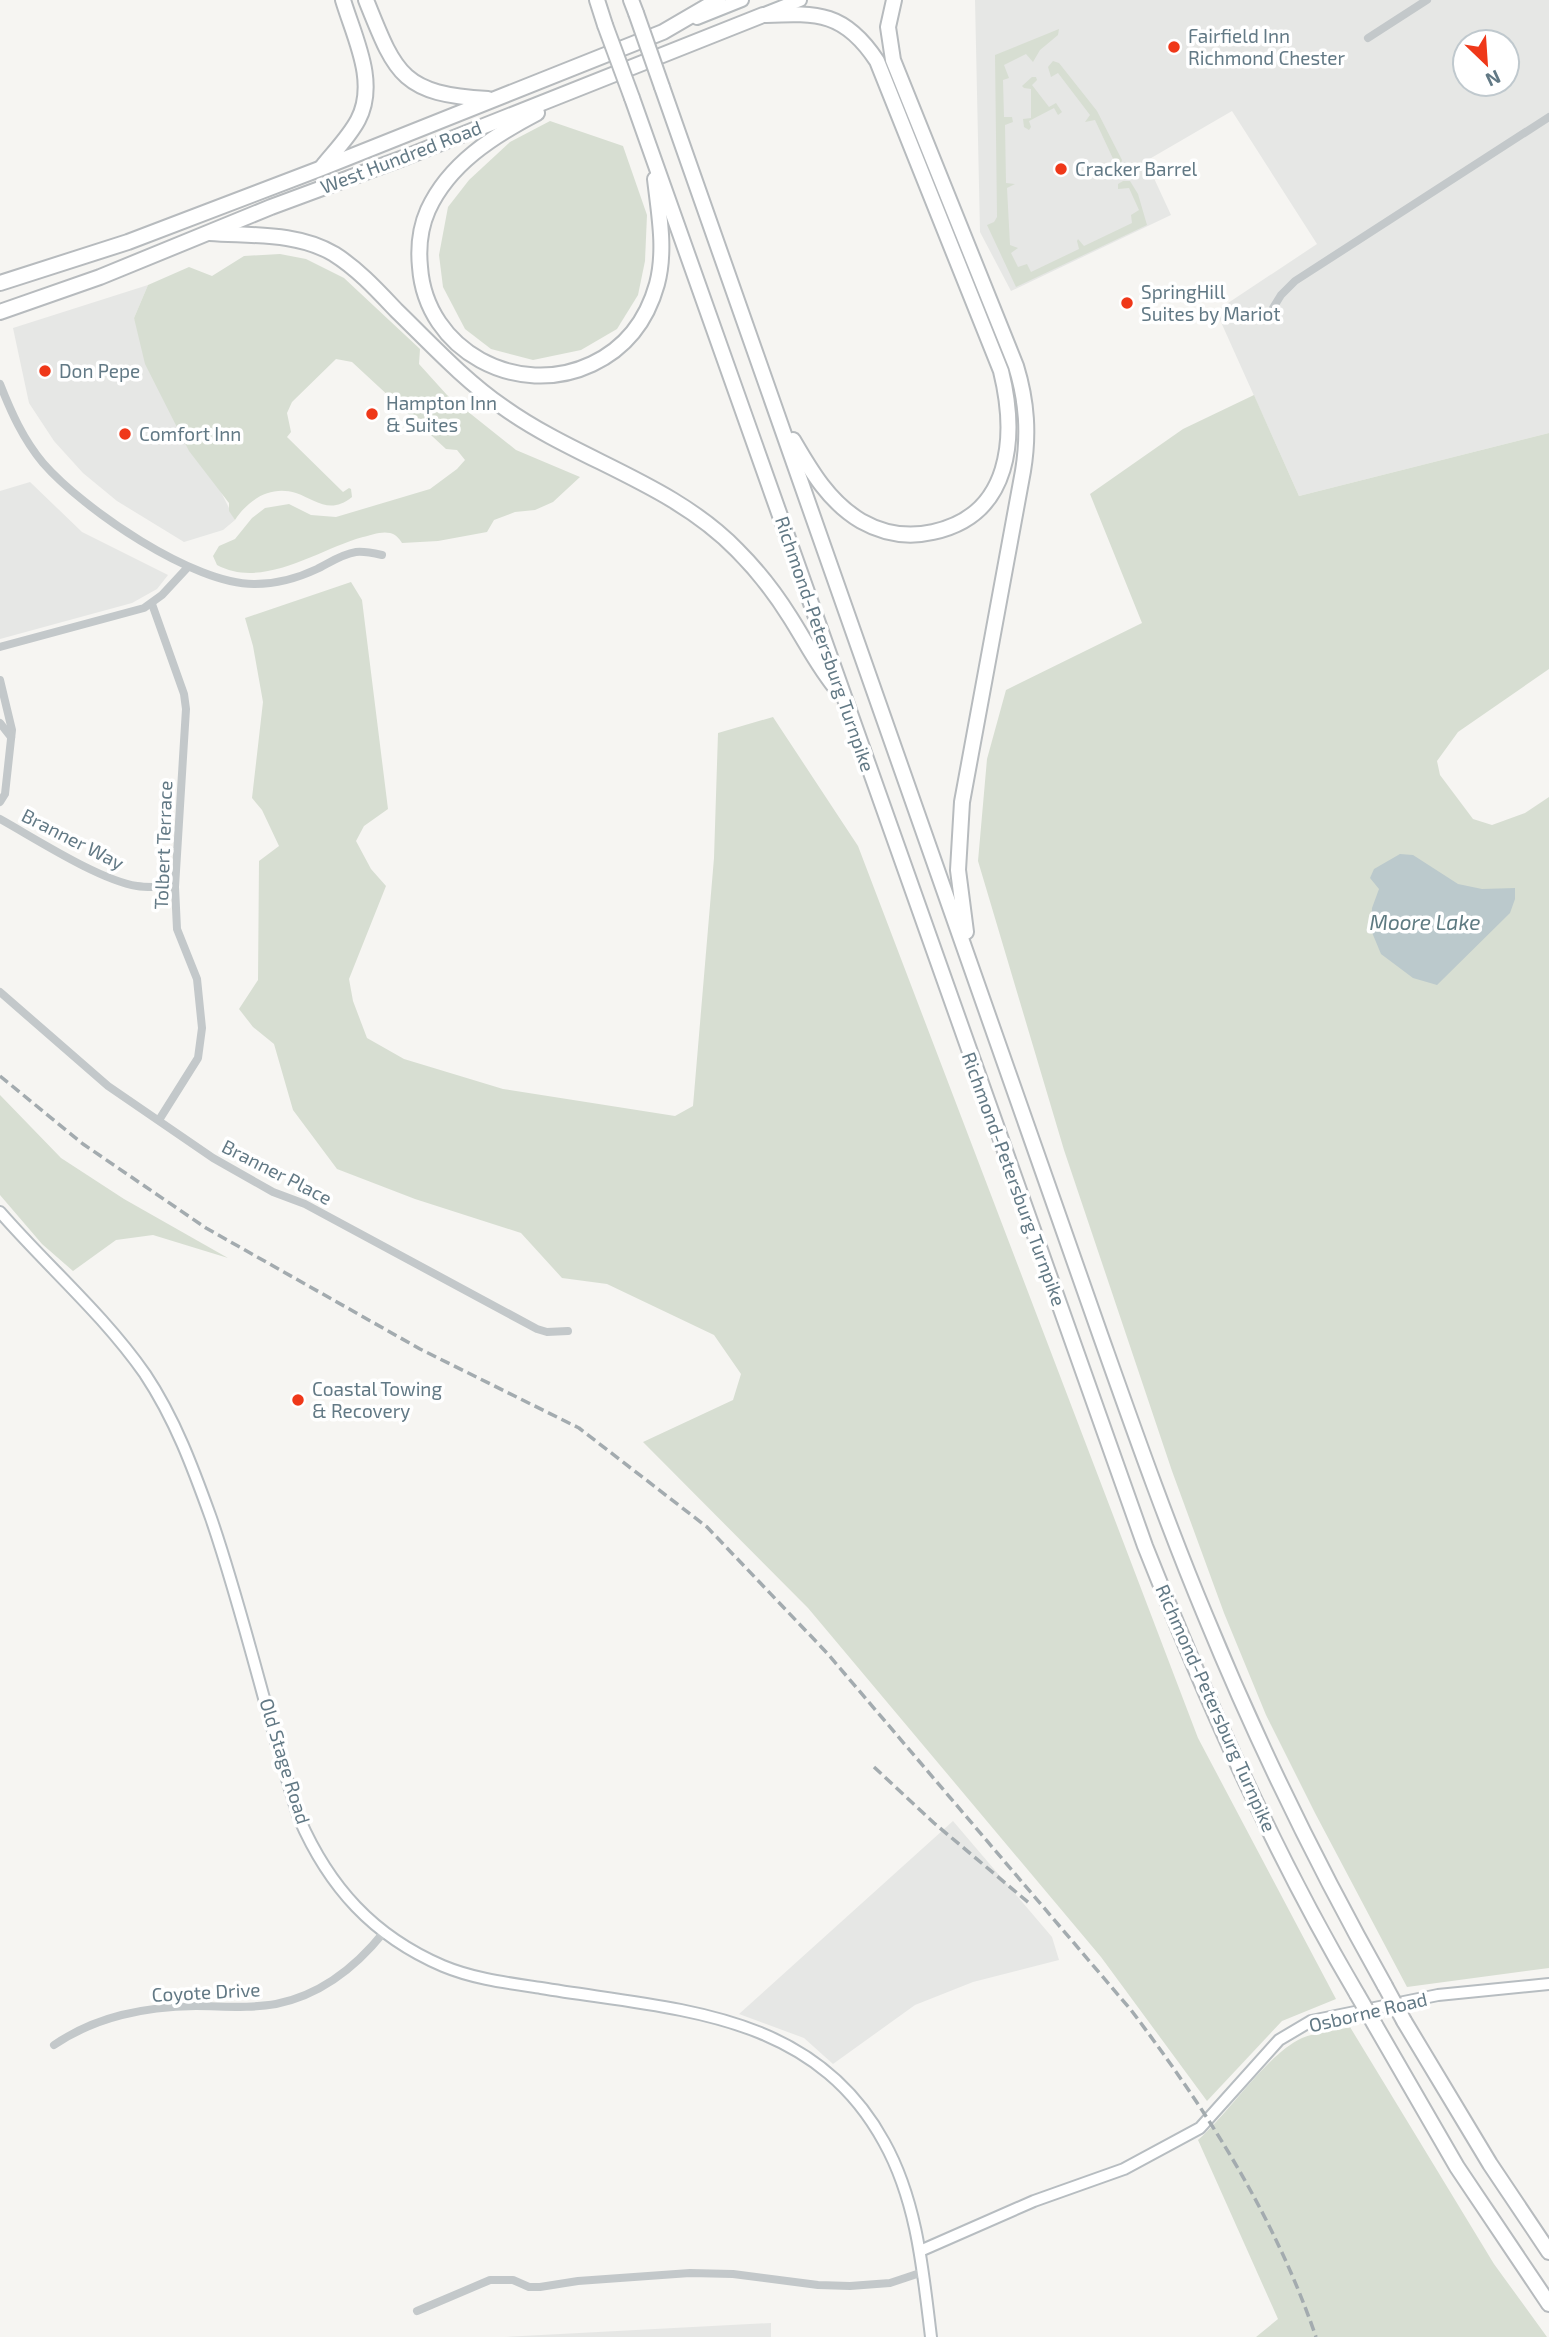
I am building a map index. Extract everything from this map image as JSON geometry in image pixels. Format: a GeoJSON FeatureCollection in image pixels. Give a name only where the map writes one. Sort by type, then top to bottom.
{"type":"FeatureCollection","features":[{"type":"Feature","properties":{"kind":"highway"},"geometry":{"type":"LineString","coordinates":[[321,168],[357,122],[367,94],[366,75],[343,0]]}},
{"type":"Feature","properties":{"kind":"highway"},"geometry":{"type":"LineString","coordinates":[[366,0],[388,53],[406,76],[440,95],[493,100]]}},
{"type":"Feature","properties":{"kind":"highway","name":"Richmond-Petersburg Turnpike"},"geometry":{"type":"LineString","coordinates":[[597,0],[1145,1546],[1179,1632],[1294,1879],[1357,1994],[1450,2155],[1549,2304]]}},
{"type":"Feature","properties":{"kind":"highway"},"geometry":{"type":"LineString","coordinates":[[663,32],[718,0]]}},
{"type":"Feature","properties":{"kind":"highway"},"geometry":{"type":"LineString","coordinates":[[894,0],[888,27],[893,60],[1016,366],[1026,406],[1027,450],[973,733],[959,823],[958,870],[971,964]]}},
{"type":"Feature","properties":{"kind":"highway","name":"Richmond-Petersburg Turnpike"},"geometry":{"type":"LineString","coordinates":[[633,7],[1146,1463],[1205,1616],[1240,1698],[1318,1861],[1385,1986],[1490,2164],[1549,2252]]}},
{"type":"Feature","properties":{"kind":"highway"},"geometry":{"type":"LineString","coordinates":[[763,15],[808,13],[833,19],[860,38],[877,61],[1001,371],[1009,414],[1007,456],[996,488],[987,501],[964,520],[948,528],[919,535],[888,533],[860,520],[830,496],[817,480],[776,412]]}},
{"type":"Feature","properties":{"kind":"highway","name":"West Hundred Road"},"geometry":{"type":"LineString","coordinates":[[0,312],[100,277],[205,233],[406,157],[763,15]]}},
{"type":"Feature","properties":{"kind":"highway","name":"West Hundred Road"},"geometry":{"type":"LineString","coordinates":[[3,284],[128,242],[663,32]]}},
{"type":"Feature","properties":{"kind":"highway"},"geometry":{"type":"LineString","coordinates":[[600,79],[522,121],[486,144],[461,164],[437,193],[423,223],[419,254],[423,288],[445,332],[485,364],[532,376],[570,372],[601,360],[615,350],[636,329],[657,283],[661,236],[653,157]]}},
{"type":"Feature","properties":{"kind":"highway"},"geometry":{"type":"LineString","coordinates":[[205,233],[281,236],[309,243],[333,254],[363,277],[441,354],[505,409],[666,496],[700,519],[738,551],[767,584],[823,674],[844,698]]}},
{"type":"Feature","properties":{"kind":"main road","name":"West Hundred Road"},"geometry":{"type":"LineString","coordinates":[[663,32],[742,0]]}},
{"type":"Feature","properties":{"kind":"main road","name":"West Hundred Road"},"geometry":{"type":"LineString","coordinates":[[763,15],[800,0]]}},
{"type":"Feature","properties":{"kind":"street"},"geometry":{"type":"LineString","coordinates":[[1368,38],[1427,0]]}},
{"type":"Feature","properties":{"kind":"street"},"geometry":{"type":"LineString","coordinates":[[1273,308],[1295,281],[1549,117]]}},
{"type":"Feature","properties":{"kind":"street"},"geometry":{"type":"LineString","coordinates":[[0,384],[17,425],[60,481],[103,516],[188,567],[215,578],[256,584],[276,583],[356,552],[382,555]]}},
{"type":"Feature","properties":{"kind":"street"},"geometry":{"type":"LineString","coordinates":[[0,648],[132,612],[152,604],[188,567]]}},
{"type":"Feature","properties":{"kind":"street","name":"Tolbert Terrace"},"geometry":{"type":"LineString","coordinates":[[152,604],[184,694],[186,709],[175,887],[177,929],[197,979],[202,1028],[198,1058],[159,1120]]}},
{"type":"Feature","properties":{"kind":"street"},"geometry":{"type":"LineString","coordinates":[[0,680],[12,730],[5,794],[0,802]]}},
{"type":"Feature","properties":{"kind":"street"},"geometry":{"type":"LineString","coordinates":[[0,723],[11,737]]}},
{"type":"Feature","properties":{"kind":"street","name":"Branner Way"},"geometry":{"type":"LineString","coordinates":[[0,820],[78,862],[122,882],[138,886],[175,887]]}},
{"type":"Feature","properties":{"kind":"street","name":"Branner Place"},"geometry":{"type":"LineString","coordinates":[[0,992],[108,1086],[213,1158],[273,1192],[304,1203],[537,1329],[547,1332],[568,1331]]}},
{"type":"Feature","properties":{"kind":"street","name":"Old Stage Road"},"geometry":{"type":"LineString","coordinates":[[0,1212],[124,1346],[164,1406],[194,1469],[216,1533],[255,1659],[299,1818],[312,1847],[333,1881],[357,1908],[384,1932],[422,1956],[468,1975],[713,2017],[789,2045],[818,2064],[844,2086],[872,2122],[898,2172],[920,2251],[931,2337]]}},
{"type":"Feature","properties":{"kind":"street","name":"Coyote Drive"},"geometry":{"type":"LineString","coordinates":[[54,2045],[89,2024],[123,2014],[193,2006],[252,2007],[291,2000],[328,1984],[344,1973],[364,1956],[384,1932]]}},
{"type":"Feature","properties":{"kind":"street","name":"Osborne Road"},"geometry":{"type":"LineString","coordinates":[[920,2251],[1034,2201],[1124,2169],[1200,2128],[1279,2040],[1311,2021],[1438,1995],[1549,1984]]}},
{"type":"Feature","properties":{"kind":"street"},"geometry":{"type":"LineString","coordinates":[[418,2311],[490,2280],[503,2279],[540,2287],[647,2275],[712,2274],[850,2286],[890,2283],[923,2272]]}},
{"type":"Feature","properties":{"kind":"shaded area"},"geometry":{"type":"Polygon","coordinates":[[[975,0],[1549,0],[1549,433],[1299,496],[1216,311],[1317,244],[1232,111],[1146,161],[1171,215],[1011,291],[980,232],[975,0]]]}},
{"type":"Feature","properties":{"kind":"shaded area"},"geometry":{"type":"Polygon","coordinates":[[[1059,29],[1058,35],[1040,50],[1033,62],[1026,54],[1004,65],[1009,78],[1003,80],[1004,117],[1012,117],[1013,122],[1005,125],[1006,183],[1015,184],[1007,188],[1010,245],[1018,248],[1011,253],[1018,267],[1027,264],[1031,272],[1079,249],[1078,239],[1084,246],[1132,223],[1131,215],[1139,210],[1129,188],[1118,189],[1118,184],[1123,181],[1130,181],[1138,194],[1147,225],[1016,287],[987,225],[997,217],[995,55],[1059,29]]]}},
{"type":"Feature","properties":{"kind":"shaded area"},"geometry":{"type":"Polygon","coordinates":[[[1053,61],[1059,63],[1097,111],[1122,160],[1115,172],[1110,169],[1116,165],[1095,120],[1085,122],[1090,115],[1058,73],[1051,77],[1048,67],[1053,61]]]}},
{"type":"Feature","properties":{"kind":"shaded area"},"geometry":{"type":"Polygon","coordinates":[[[1032,77],[1037,80],[1032,85],[1049,107],[1056,103],[1062,112],[1058,115],[1054,108],[1029,121],[1029,130],[1024,127],[1023,119],[1031,118],[1031,89],[1022,86],[1032,77]]]}},
{"type":"Feature","properties":{"kind":"shaded area"},"geometry":{"type":"Polygon","coordinates":[[[550,121],[623,146],[647,215],[645,261],[638,295],[617,329],[581,350],[533,360],[491,349],[465,329],[443,287],[439,255],[448,207],[469,180],[510,142],[550,121]]]}},
{"type":"Feature","properties":{"kind":"shaded area"},"geometry":{"type":"Polygon","coordinates":[[[280,254],[306,259],[344,278],[420,349],[419,364],[447,395],[516,450],[580,477],[553,502],[535,510],[515,512],[494,520],[487,532],[438,541],[402,543],[394,534],[380,533],[291,565],[253,573],[217,565],[213,556],[219,546],[235,539],[252,518],[265,508],[289,504],[311,515],[336,517],[430,489],[465,460],[457,450],[446,449],[352,362],[336,359],[292,402],[287,413],[291,432],[287,437],[343,492],[351,489],[352,497],[337,505],[330,505],[296,493],[277,491],[253,501],[235,520],[229,511],[229,503],[189,451],[145,364],[134,318],[148,285],[189,267],[212,276],[244,256],[280,254]]]}},
{"type":"Feature","properties":{"kind":"shaded area"},"geometry":{"type":"Polygon","coordinates":[[[148,285],[134,318],[235,520],[223,530],[184,542],[117,501],[83,473],[54,441],[29,403],[13,328],[148,285]]]}},
{"type":"Feature","properties":{"kind":"shaded area"},"geometry":{"type":"Polygon","coordinates":[[[1254,395],[1299,496],[1549,433],[1549,669],[1458,732],[1437,761],[1440,775],[1473,819],[1492,825],[1525,813],[1549,797],[1549,1968],[1407,1987],[1315,1813],[1266,1715],[1224,1613],[1172,1471],[1064,1150],[978,861],[987,759],[1006,690],[1142,623],[1090,494],[1183,429],[1254,395]]]}},
{"type":"Feature","properties":{"kind":"shaded area"},"geometry":{"type":"Polygon","coordinates":[[[30,482],[82,532],[168,575],[157,589],[132,603],[0,639],[0,491],[30,482]]]}},
{"type":"Feature","properties":{"kind":"shaded area"},"geometry":{"type":"Polygon","coordinates":[[[351,582],[362,600],[388,809],[364,826],[356,841],[371,869],[386,886],[349,979],[353,1001],[367,1038],[404,1059],[503,1089],[675,1116],[693,1106],[714,858],[718,733],[773,717],[858,846],[1198,1738],[1336,1999],[1282,2021],[1207,2101],[1101,1957],[808,1608],[643,1442],[733,1400],[741,1374],[714,1335],[607,1284],[562,1278],[521,1233],[415,1199],[337,1169],[293,1110],[274,1044],[253,1027],[239,1009],[258,980],[259,861],[279,846],[262,810],[252,798],[263,702],[245,618],[351,582]]]}},
{"type":"Feature","properties":{"kind":"shaded area"},"geometry":{"type":"Polygon","coordinates":[[[0,1095],[61,1158],[124,1199],[228,1258],[153,1235],[116,1240],[73,1271],[42,1244],[0,1195],[0,1095]]]}},
{"type":"Feature","properties":{"kind":"shaded area"},"geometry":{"type":"Polygon","coordinates":[[[953,1821],[1052,1937],[1059,1960],[973,1982],[915,2005],[833,2064],[804,2038],[739,2014],[953,1821]]]}},
{"type":"Feature","properties":{"kind":"shaded area"},"geometry":{"type":"Polygon","coordinates":[[[1350,2027],[1494,2264],[1547,2337],[1256,2337],[1278,2319],[1198,2140],[1262,2070],[1289,2046],[1308,2036],[1350,2027]]]}},
{"type":"Feature","properties":{"kind":"shaded area"},"geometry":{"type":"Polygon","coordinates":[[[771,2323],[771,2337],[504,2337],[771,2323]]]}},
{"type":"Feature","properties":{"kind":"water","name":"Moore Lake"},"geometry":{"type":"Polygon","coordinates":[[[1400,854],[1413,855],[1458,884],[1482,889],[1515,888],[1515,899],[1510,913],[1437,985],[1413,978],[1381,954],[1371,930],[1372,908],[1379,889],[1370,878],[1374,869],[1400,854]]]}},
{"type":"Feature","properties":{"kind":"railway"},"geometry":{"type":"LineString","coordinates":[[0,1076],[83,1144],[206,1228],[420,1349],[579,1428],[707,1527],[827,1653],[1131,2010],[1186,2087],[1237,2166],[1280,2249],[1316,2337]]}},
{"type":"Feature","properties":{"kind":"railway"},"geometry":{"type":"LineString","coordinates":[[874,1767],[934,1823],[1029,1903]]}},
{"type":"Feature","properties":{"kind":"place","name":"Fairfield Inn Richmond Chester"},"geometry":{"type":"Point","coordinates":[1174,47]}},
{"type":"Feature","properties":{"kind":"place","name":"Cracker Barrel"},"geometry":{"type":"Point","coordinates":[1061,169]}},
{"type":"Feature","properties":{"kind":"place","name":"SpringHill Suites by Mariot"},"geometry":{"type":"Point","coordinates":[1127,303]}},
{"type":"Feature","properties":{"kind":"place","name":"Don Pepe"},"geometry":{"type":"Point","coordinates":[45,371]}},
{"type":"Feature","properties":{"kind":"place","name":"Hampton Inn & Suites"},"geometry":{"type":"Point","coordinates":[372,414]}},
{"type":"Feature","properties":{"kind":"place","name":"Comfort Inn"},"geometry":{"type":"Point","coordinates":[125,434]}},
{"type":"Feature","properties":{"kind":"place","name":"Coastal Towing & Recovery"},"geometry":{"type":"Point","coordinates":[298,1400]}}]}
